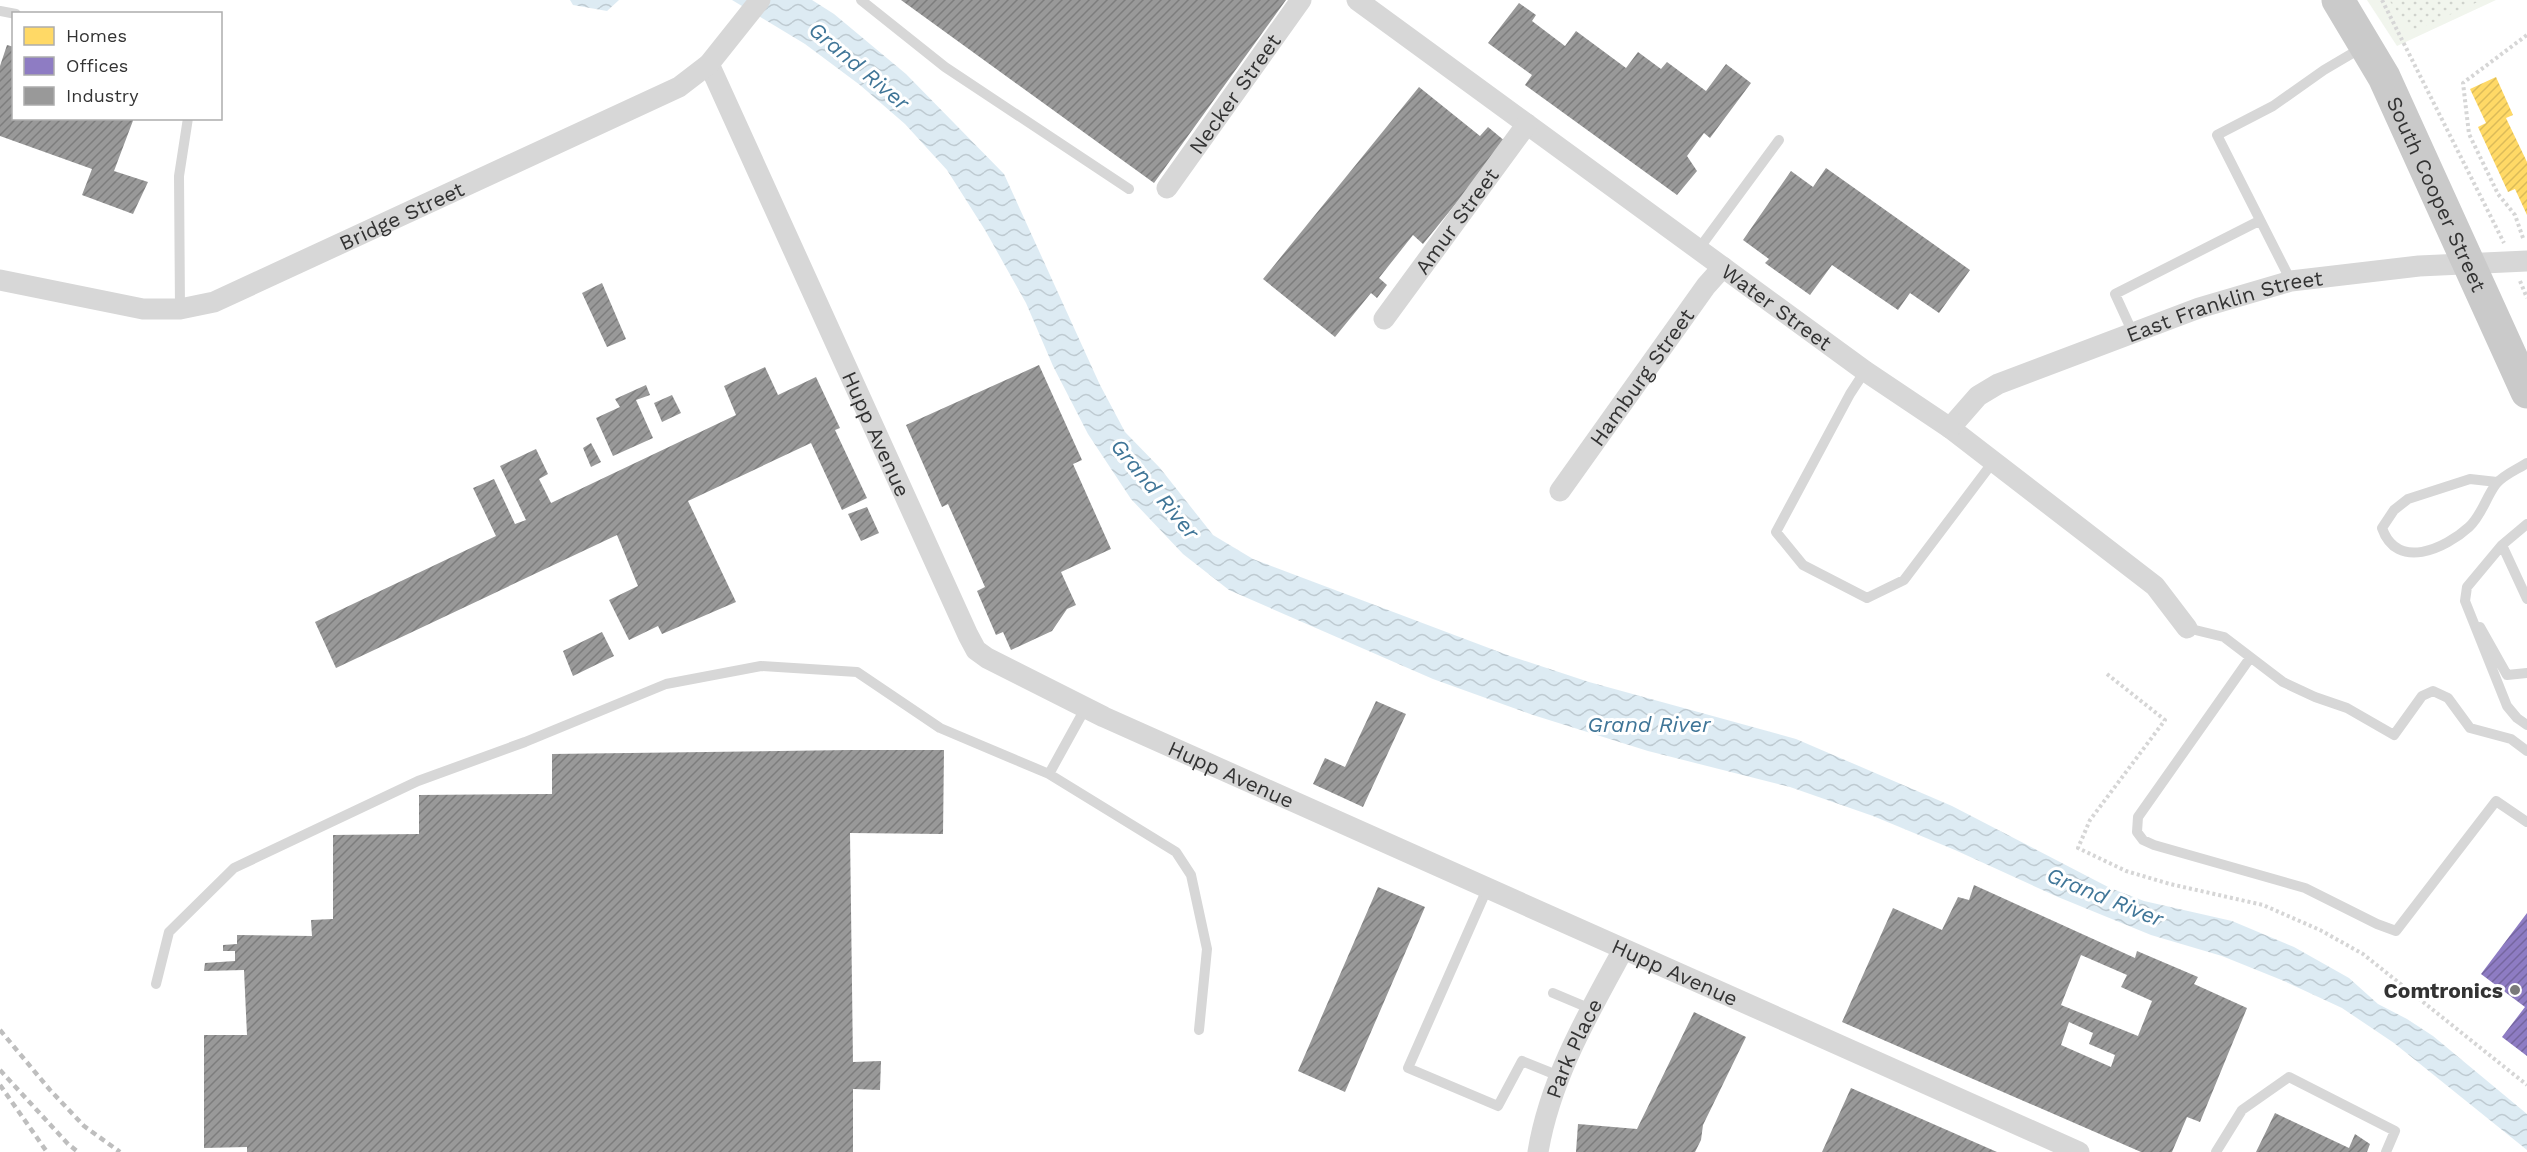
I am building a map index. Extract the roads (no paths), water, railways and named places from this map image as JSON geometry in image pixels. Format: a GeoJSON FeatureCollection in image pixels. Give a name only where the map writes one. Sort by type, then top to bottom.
{"type":"FeatureCollection","features":[{"type":"Feature","properties":{"kind":"main road","name":"South Cooper Street"},"geometry":{"type":"LineString","coordinates":[[2338,0],[2366,46],[2403,119],[2527,392]]}},
{"type":"Feature","properties":{"kind":"street","name":"Bridge Street"},"geometry":{"type":"LineString","coordinates":[[0,280],[143,309],[180,309],[214,302],[678,87],[709,64],[760,0]]}},
{"type":"Feature","properties":{"kind":"street","name":"Necker Street"},"geometry":{"type":"LineString","coordinates":[[1167,188],[1301,0]]}},
{"type":"Feature","properties":{"kind":"street","name":"Water Street"},"geometry":{"type":"LineString","coordinates":[[1357,0],[1865,371],[1950,428],[2155,586],[2187,627]]}},
{"type":"Feature","properties":{"kind":"street","name":"Hupp Avenue"},"geometry":{"type":"LineString","coordinates":[[709,64],[976,650],[1000,666],[1086,707],[1623,950],[2079,1152]]}},
{"type":"Feature","properties":{"kind":"street","name":"Amur Street"},"geometry":{"type":"LineString","coordinates":[[1384,319],[1527,124]]}},
{"type":"Feature","properties":{"kind":"street","name":"East Franklin Street"},"geometry":{"type":"LineString","coordinates":[[1950,428],[1985,390],[2132,331],[2199,308],[2291,281],[2419,266],[2527,261]]}},
{"type":"Feature","properties":{"kind":"street","name":"Hamburg Street"},"geometry":{"type":"LineString","coordinates":[[1560,491],[1706,286],[1723,267]]}},
{"type":"Feature","properties":{"kind":"street","name":"Park Place"},"geometry":{"type":"LineString","coordinates":[[1538,1152],[1543,1122],[1559,1076],[1591,1009],[1623,950]]}},
{"type":"Feature","properties":{"kind":"lane"},"geometry":{"type":"LineString","coordinates":[[861,0],[945,67],[1129,189]]}},
{"type":"Feature","properties":{"kind":"lane"},"geometry":{"type":"LineString","coordinates":[[2291,281],[2217,135],[2273,106],[2324,70],[2366,46]]}},
{"type":"Feature","properties":{"kind":"lane"},"geometry":{"type":"LineString","coordinates":[[180,309],[179,176],[188,120]]}},
{"type":"Feature","properties":{"kind":"lane"},"geometry":{"type":"LineString","coordinates":[[1698,250],[1779,140]]}},
{"type":"Feature","properties":{"kind":"lane"},"geometry":{"type":"LineString","coordinates":[[2132,331],[2115,294],[2259,221]]}},
{"type":"Feature","properties":{"kind":"lane"},"geometry":{"type":"LineString","coordinates":[[1865,371],[1850,394],[1776,532],[1803,565],[1867,598],[1904,580],[1993,462]]}},
{"type":"Feature","properties":{"kind":"lane"},"geometry":{"type":"LineString","coordinates":[[2497,482],[2470,479],[2408,499],[2394,510],[2382,528],[2386,540],[2400,551],[2416,554],[2446,544],[2471,526],[2497,482],[2527,463]]}},
{"type":"Feature","properties":{"kind":"lane"},"geometry":{"type":"LineString","coordinates":[[2527,524],[2502,544],[2467,587],[2465,601],[2502,696],[2517,718],[2527,725]]}},
{"type":"Feature","properties":{"kind":"lane"},"geometry":{"type":"LineString","coordinates":[[2502,544],[2527,599]]}},
{"type":"Feature","properties":{"kind":"lane"},"geometry":{"type":"LineString","coordinates":[[2465,601],[2507,675],[2527,673]]}},
{"type":"Feature","properties":{"kind":"lane"},"geometry":{"type":"LineString","coordinates":[[2187,627],[2224,637],[2283,682],[2314,697],[2347,708],[2394,735],[2422,696],[2433,691],[2448,698],[2470,728],[2511,739],[2527,751]]}},
{"type":"Feature","properties":{"kind":"lane"},"geometry":{"type":"LineString","coordinates":[[2250,658],[2138,817],[2137,832],[2144,840],[2154,845],[2305,888],[2396,931],[2496,801],[2527,822]]}},
{"type":"Feature","properties":{"kind":"lane"},"geometry":{"type":"LineString","coordinates":[[156,984],[169,932],[234,868],[418,781],[525,742],[666,684],[761,666],[857,672],[940,728],[1049,774],[1176,852],[1191,875],[1207,949],[1199,1030]]}},
{"type":"Feature","properties":{"kind":"lane"},"geometry":{"type":"LineString","coordinates":[[1049,774],[1086,707]]}},
{"type":"Feature","properties":{"kind":"lane"},"geometry":{"type":"LineString","coordinates":[[1487,889],[1408,1068],[1498,1106],[1522,1061],[1559,1076]]}},
{"type":"Feature","properties":{"kind":"lane"},"geometry":{"type":"LineString","coordinates":[[1553,993],[1591,1009]]}},
{"type":"Feature","properties":{"kind":"lane"},"geometry":{"type":"LineString","coordinates":[[2216,1152],[2242,1110],[2289,1077],[2395,1131],[2386,1152]]}},
{"type":"Feature","properties":{"kind":"water"},"geometry":{"type":"Polygon","coordinates":[[[570,0],[619,0],[607,11],[573,5],[570,0]]]}},
{"type":"Feature","properties":{"kind":"water","name":"Grand River"},"geometry":{"type":"Polygon","coordinates":[[[732,0],[812,0],[834,14],[906,74],[1004,174],[1100,385],[1125,432],[1160,468],[1213,535],[1253,559],[1510,656],[1589,682],[1796,739],[1952,806],[2110,888],[2144,901],[2232,921],[2294,947],[2349,978],[2378,1004],[2433,1036],[2527,1114],[2527,1150],[2394,1043],[2342,1008],[2284,981],[2222,956],[2151,935],[1873,816],[1790,787],[1648,751],[1533,715],[1433,679],[1229,590],[1183,554],[1131,499],[1088,434],[1053,366],[1026,303],[985,230],[947,170],[905,124],[860,85],[805,44],[732,0]]]}},
{"type":"Feature","properties":{"kind":"railway"},"geometry":{"type":"LineString","coordinates":[[0,1030],[50,1090],[84,1126],[120,1152]]}},
{"type":"Feature","properties":{"kind":"railway"},"geometry":{"type":"LineString","coordinates":[[0,1070],[78,1152]]}},
{"type":"Feature","properties":{"kind":"railway"},"geometry":{"type":"LineString","coordinates":[[0,1085],[47,1152]]}},
{"type":"Feature","properties":{"kind":"place","name":"Comtronics"},"geometry":{"type":"Point","coordinates":[2515,990]}}]}
